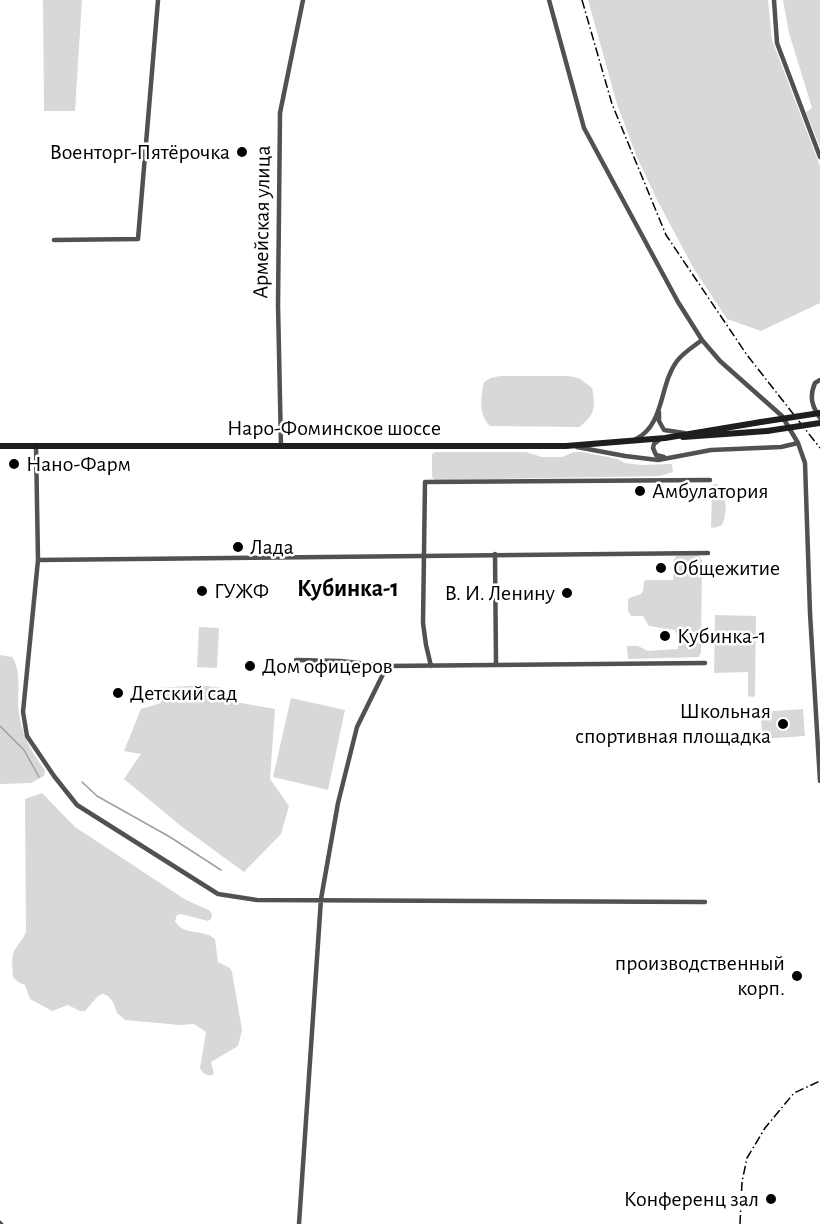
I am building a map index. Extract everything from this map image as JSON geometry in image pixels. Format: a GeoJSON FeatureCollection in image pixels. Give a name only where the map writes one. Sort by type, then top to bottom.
{"type":"FeatureCollection","features":[{"type":"Feature","properties":{"kind":"main road","name":"Наро-Фоминское шоссе"},"geometry":{"type":"LineString","coordinates":[[0,446],[566,446],[666,437],[820,413]]}},
{"type":"Feature","properties":{"kind":"main road","name":"Наро-Фоминское шоссе"},"geometry":{"type":"LineString","coordinates":[[666,437],[718,436],[767,431],[820,420]]}},
{"type":"Feature","properties":{"kind":"street"},"geometry":{"type":"LineString","coordinates":[[54,240],[138,239],[158,0]]}},
{"type":"Feature","properties":{"kind":"street","name":"Армейская улица"},"geometry":{"type":"LineString","coordinates":[[281,446],[278,305],[280,114],[303,0]]}},
{"type":"Feature","properties":{"kind":"street"},"geometry":{"type":"LineString","coordinates":[[549,0],[584,129],[678,302],[702,340],[744,385],[769,403],[782,416],[798,443],[805,463],[810,614],[820,781]]}},
{"type":"Feature","properties":{"kind":"street"},"geometry":{"type":"LineString","coordinates":[[774,0],[777,43],[820,157]]}},
{"type":"Feature","properties":{"kind":"street"},"geometry":{"type":"LineString","coordinates":[[631,441],[647,432],[659,408],[676,361],[702,340]]}},
{"type":"Feature","properties":{"kind":"street"},"geometry":{"type":"LineString","coordinates":[[820,380],[815,383],[811,399],[820,420]]}},
{"type":"Feature","properties":{"kind":"street"},"geometry":{"type":"LineString","coordinates":[[659,408],[659,422],[664,430],[690,433]]}},
{"type":"Feature","properties":{"kind":"street"},"geometry":{"type":"LineString","coordinates":[[666,437],[654,444],[654,452],[660,457],[670,457]]}},
{"type":"Feature","properties":{"kind":"street"},"geometry":{"type":"LineString","coordinates":[[566,446],[658,460],[711,450],[781,447],[798,443]]}},
{"type":"Feature","properties":{"kind":"street"},"geometry":{"type":"LineString","coordinates":[[36,445],[38,560],[23,712],[27,736],[77,806],[218,894],[256,900],[705,902]]}},
{"type":"Feature","properties":{"kind":"street"},"geometry":{"type":"LineString","coordinates":[[431,666],[423,623],[425,482],[710,480]]}},
{"type":"Feature","properties":{"kind":"street"},"geometry":{"type":"LineString","coordinates":[[38,560],[708,552]]}},
{"type":"Feature","properties":{"kind":"street"},"geometry":{"type":"LineString","coordinates":[[495,554],[496,664]]}},
{"type":"Feature","properties":{"kind":"street"},"geometry":{"type":"LineString","coordinates":[[296,660],[340,661],[387,666],[705,663]]}},
{"type":"Feature","properties":{"kind":"street"},"geometry":{"type":"LineString","coordinates":[[299,1224],[321,899],[338,803],[357,727],[387,666]]}},
{"type":"Feature","properties":{"kind":"shaded area"},"geometry":{"type":"Polygon","coordinates":[[[43,0],[82,0],[75,111],[44,111],[43,0]]]}},
{"type":"Feature","properties":{"kind":"shaded area"},"geometry":{"type":"Polygon","coordinates":[[[588,0],[768,0],[772,40],[820,166],[820,303],[761,331],[727,319],[694,269],[636,155],[617,104],[588,0]]]}},
{"type":"Feature","properties":{"kind":"shaded area"},"geometry":{"type":"Polygon","coordinates":[[[783,0],[820,0],[820,147],[806,112],[812,108],[789,33],[783,0]]]}},
{"type":"Feature","properties":{"kind":"shaded area"},"geometry":{"type":"Polygon","coordinates":[[[500,376],[579,378],[592,388],[593,410],[588,419],[579,427],[490,426],[482,411],[481,399],[484,382],[500,376]]]}},
{"type":"Feature","properties":{"kind":"shaded area"},"geometry":{"type":"Polygon","coordinates":[[[435,452],[526,452],[542,457],[562,457],[574,452],[582,452],[618,459],[625,463],[672,464],[673,472],[660,476],[435,480],[432,477],[432,454],[435,452]]]}},
{"type":"Feature","properties":{"kind":"shaded area"},"geometry":{"type":"Polygon","coordinates":[[[715,484],[723,494],[726,509],[722,525],[714,528],[711,527],[712,486],[715,484]]]}},
{"type":"Feature","properties":{"kind":"shaded area"},"geometry":{"type":"Polygon","coordinates":[[[699,555],[702,561],[701,652],[699,657],[628,659],[627,646],[638,646],[648,651],[678,649],[679,640],[675,630],[649,626],[643,616],[631,616],[628,611],[628,599],[642,593],[644,581],[673,580],[673,561],[676,556],[699,555]]]}},
{"type":"Feature","properties":{"kind":"shaded area"},"geometry":{"type":"Polygon","coordinates":[[[715,615],[756,616],[755,695],[753,697],[748,696],[748,672],[714,673],[715,615]]]}},
{"type":"Feature","properties":{"kind":"shaded area"},"geometry":{"type":"Polygon","coordinates":[[[199,627],[219,628],[217,668],[197,667],[199,627]]]}},
{"type":"Feature","properties":{"kind":"shaded area"},"geometry":{"type":"Polygon","coordinates":[[[0,655],[12,657],[15,663],[22,729],[45,770],[44,776],[31,783],[0,784],[0,655]]]}},
{"type":"Feature","properties":{"kind":"shaded area"},"geometry":{"type":"Polygon","coordinates":[[[200,685],[223,688],[230,701],[275,709],[270,779],[289,806],[281,834],[244,872],[181,826],[124,779],[141,754],[124,751],[141,709],[161,703],[160,688],[200,685]]]}},
{"type":"Feature","properties":{"kind":"shaded area"},"geometry":{"type":"Polygon","coordinates":[[[291,698],[345,710],[328,790],[273,777],[291,698]]]}},
{"type":"Feature","properties":{"kind":"shaded area","name":"Школьная спортивная площадка"},"geometry":{"type":"Polygon","coordinates":[[[803,709],[805,736],[762,739],[761,712],[803,709]]]}},
{"type":"Feature","properties":{"kind":"shaded area"},"geometry":{"type":"Polygon","coordinates":[[[42,793],[75,827],[186,900],[209,910],[212,914],[208,921],[181,914],[177,915],[175,921],[183,929],[215,939],[218,962],[230,968],[232,972],[242,1030],[238,1046],[211,1062],[214,1074],[206,1074],[200,1068],[206,1032],[194,1024],[180,1025],[125,1020],[117,1013],[108,996],[103,994],[98,996],[85,1011],[68,1005],[52,1011],[30,999],[25,985],[13,977],[13,954],[26,931],[25,799],[42,793]]]}},
{"type":"Feature","properties":{"kind":"waterway"},"geometry":{"type":"LineString","coordinates":[[0,726],[24,750],[39,777]]}},
{"type":"Feature","properties":{"kind":"waterway"},"geometry":{"type":"LineString","coordinates":[[82,782],[97,796],[170,837],[221,870]]}},
{"type":"Feature","properties":{"kind":"railway"},"geometry":{"type":"LineString","coordinates":[[582,0],[612,104],[666,235],[747,355],[820,448]]}},
{"type":"Feature","properties":{"kind":"railway"},"geometry":{"type":"LineString","coordinates":[[740,1224],[742,1182],[747,1158],[765,1128],[794,1093],[820,1081]]}},
{"type":"Feature","properties":{"kind":"place","name":"Военторг-Пятёрочка"},"geometry":{"type":"Point","coordinates":[242,152]}},
{"type":"Feature","properties":{"kind":"place","name":"Нано-Фарм"},"geometry":{"type":"Point","coordinates":[14,464]}},
{"type":"Feature","properties":{"kind":"place","name":"Амбулатория"},"geometry":{"type":"Point","coordinates":[640,491]}},
{"type":"Feature","properties":{"kind":"place","name":"Лада"},"geometry":{"type":"Point","coordinates":[238,547]}},
{"type":"Feature","properties":{"kind":"place","name":"Общежитие"},"geometry":{"type":"Point","coordinates":[661,568]}},
{"type":"Feature","properties":{"kind":"place","name":"ГУЖФ"},"geometry":{"type":"Point","coordinates":[202,591]}},
{"type":"Feature","properties":{"kind":"place","name":"В. И. Ленину"},"geometry":{"type":"Point","coordinates":[567,593]}},
{"type":"Feature","properties":{"kind":"place","name":"Кубинка-1"},"geometry":{"type":"Point","coordinates":[665,636]}},
{"type":"Feature","properties":{"kind":"place","name":"Дом офицеров"},"geometry":{"type":"Point","coordinates":[250,666]}},
{"type":"Feature","properties":{"kind":"place","name":"Детский сад"},"geometry":{"type":"Point","coordinates":[118,693]}},
{"type":"Feature","properties":{"kind":"place","name":"Школьная спортивная площадка"},"geometry":{"type":"Point","coordinates":[783,724]}},
{"type":"Feature","properties":{"kind":"place","name":"производственный корп."},"geometry":{"type":"Point","coordinates":[797,976]}},
{"type":"Feature","properties":{"kind":"place","name":"Конференц зал"},"geometry":{"type":"Point","coordinates":[771,1199]}},
{"type":"Feature","properties":{"kind":"district","name":"Кубинка-1"},"geometry":{"type":"Point","coordinates":[348,589]}}]}
